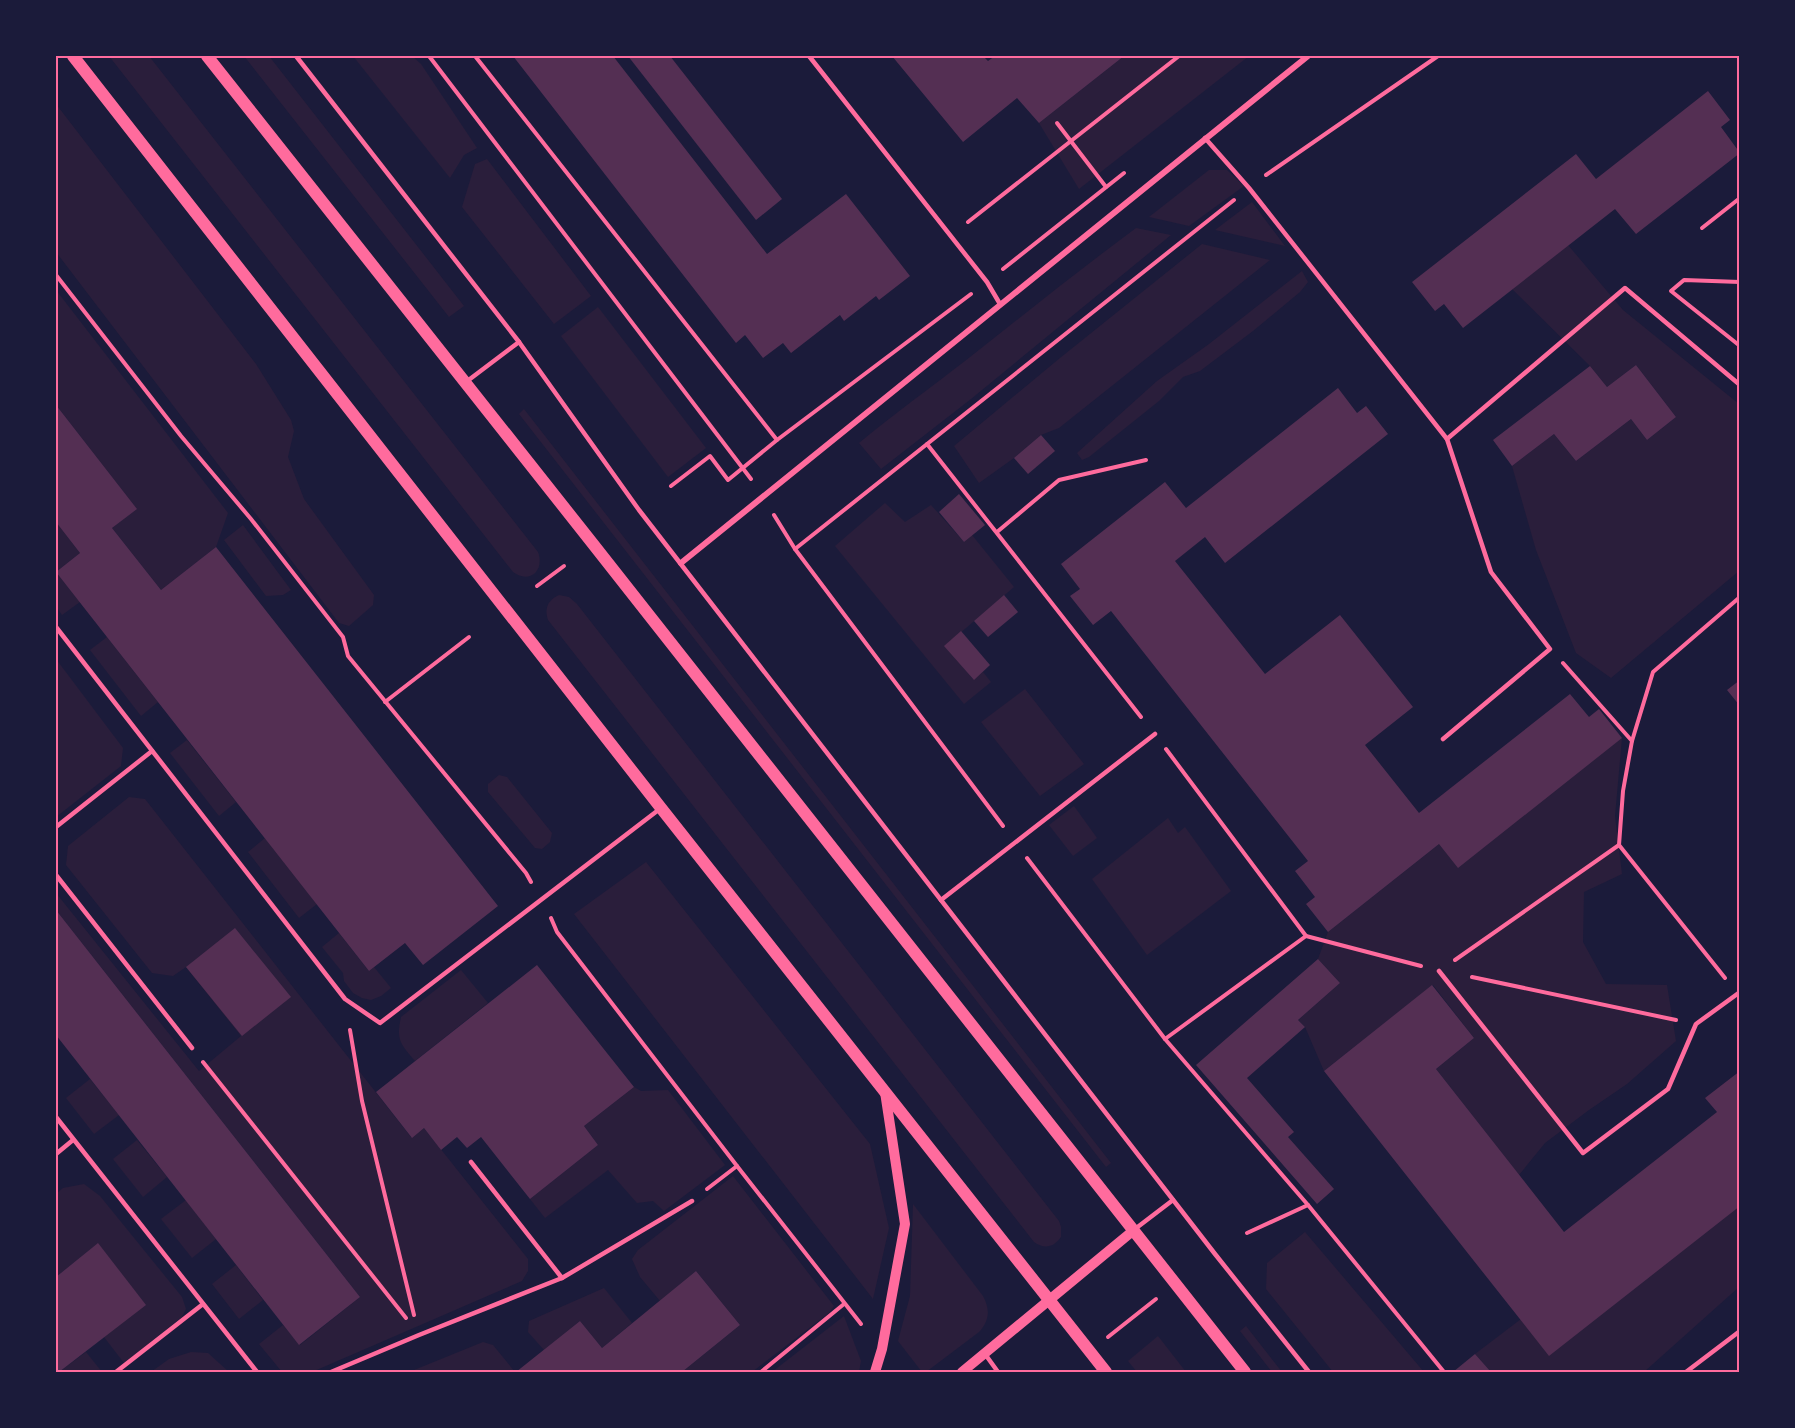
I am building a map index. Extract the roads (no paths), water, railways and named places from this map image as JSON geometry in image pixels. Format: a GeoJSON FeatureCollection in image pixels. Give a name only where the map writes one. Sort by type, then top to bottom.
{"type":"FeatureCollection","features":[{"type":"Feature","properties":{"kind":"main road"},"geometry":{"type":"LineString","coordinates":[[73,56],[1106,1372]]}},
{"type":"Feature","properties":{"kind":"main road"},"geometry":{"type":"LineString","coordinates":[[207,56],[1245,1372]]}},
{"type":"Feature","properties":{"kind":"street"},"geometry":{"type":"LineString","coordinates":[[681,563],[1308,56]]}},
{"type":"Feature","properties":{"kind":"street"},"geometry":{"type":"LineString","coordinates":[[875,1372],[882,1349],[905,1224],[885,1092]]}},
{"type":"Feature","properties":{"kind":"street"},"geometry":{"type":"LineString","coordinates":[[962,1372],[1134,1230]]}},
{"type":"Feature","properties":{"kind":"lane"},"geometry":{"type":"LineString","coordinates":[[296,56],[519,342],[639,510],[1173,1200],[1309,1372]]}},
{"type":"Feature","properties":{"kind":"lane"},"geometry":{"type":"LineString","coordinates":[[809,56],[987,282],[1000,304]]}},
{"type":"Feature","properties":{"kind":"lane"},"geometry":{"type":"LineString","coordinates":[[1205,138],[1249,188],[1447,439],[1491,572],[1550,649],[1443,739]]}},
{"type":"Feature","properties":{"kind":"lane"},"geometry":{"type":"LineString","coordinates":[[1447,439],[1625,288],[1740,385]]}},
{"type":"Feature","properties":{"kind":"lane"},"geometry":{"type":"LineString","coordinates":[[466,382],[519,342]]}},
{"type":"Feature","properties":{"kind":"lane"},"geometry":{"type":"LineString","coordinates":[[56,627],[345,999],[380,1023],[662,808]]}},
{"type":"Feature","properties":{"kind":"lane"},"geometry":{"type":"LineString","coordinates":[[940,900],[1155,734]]}},
{"type":"Feature","properties":{"kind":"lane"},"geometry":{"type":"LineString","coordinates":[[56,827],[152,751]]}},
{"type":"Feature","properties":{"kind":"lane"},"geometry":{"type":"LineString","coordinates":[[56,875],[192,1048]]}},
{"type":"Feature","properties":{"kind":"lane"},"geometry":{"type":"LineString","coordinates":[[1439,971],[1582,1153],[1668,1089],[1696,1024],[1738,993]]}},
{"type":"Feature","properties":{"kind":"lane"},"geometry":{"type":"LineString","coordinates":[[56,1117],[257,1372]]}},
{"type":"Feature","properties":{"kind":"lane"},"geometry":{"type":"LineString","coordinates":[[56,1154],[74,1140]]}},
{"type":"Feature","properties":{"kind":"lane"},"geometry":{"type":"LineString","coordinates":[[471,1162],[562,1278]]}},
{"type":"Feature","properties":{"kind":"lane"},"geometry":{"type":"LineString","coordinates":[[1134,1230],[1173,1200]]}},
{"type":"Feature","properties":{"kind":"lane"},"geometry":{"type":"LineString","coordinates":[[331,1372],[562,1278],[692,1201]]}},
{"type":"Feature","properties":{"kind":"lane"},"geometry":{"type":"LineString","coordinates":[[116,1372],[203,1304]]}},
{"type":"Feature","properties":{"kind":"lane"},"geometry":{"type":"LineString","coordinates":[[1686,1372],[1740,1331]]}},
{"type":"Feature","properties":{"kind":"lane"},"geometry":{"type":"LineString","coordinates":[[985,1353],[998,1372]]}}]}
